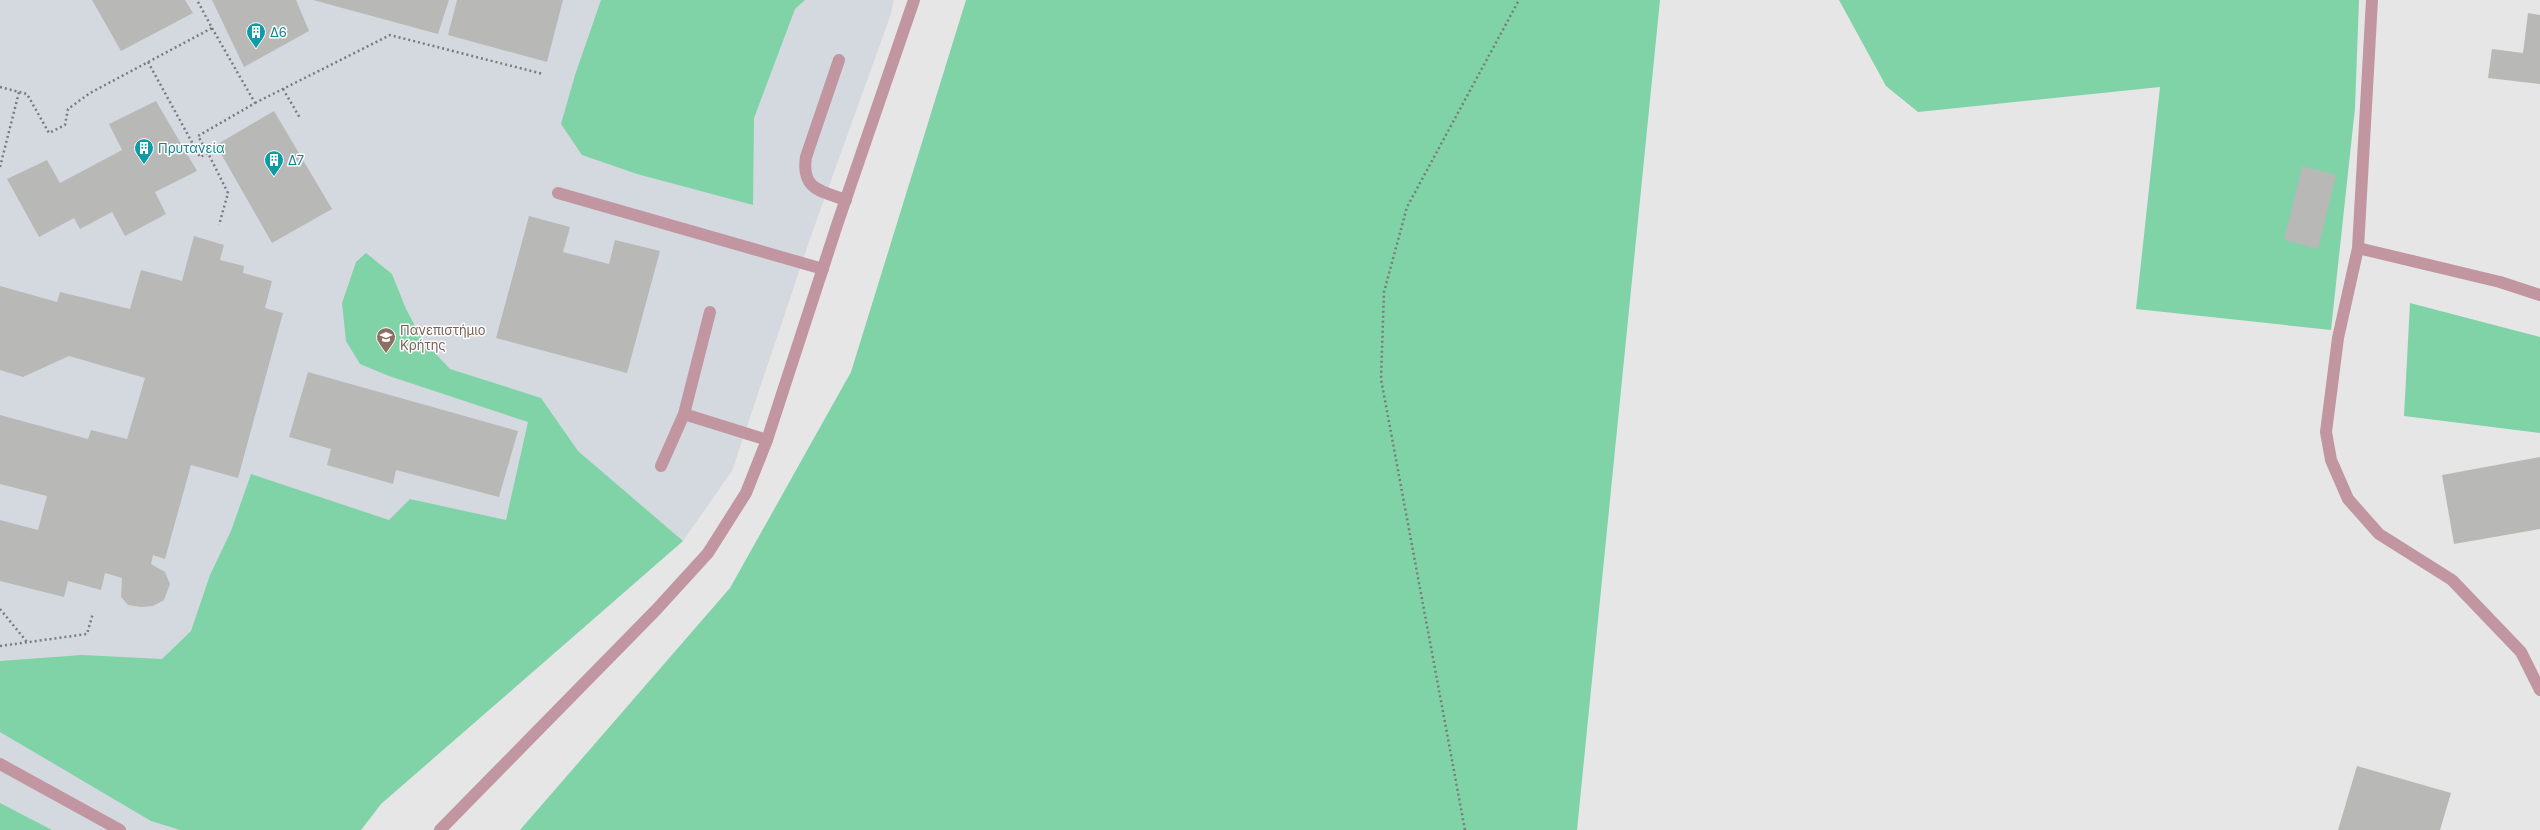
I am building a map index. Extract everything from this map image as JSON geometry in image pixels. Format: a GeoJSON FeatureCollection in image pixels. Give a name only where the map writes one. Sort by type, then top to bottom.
{"type":"FeatureCollection","features":[{"type":"Feature","properties":{"kind":"street"},"geometry":{"type":"LineString","coordinates":[[440,830],[656,610],[708,553],[746,493],[767,440],[914,0]]}},
{"type":"Feature","properties":{"kind":"street"},"geometry":{"type":"LineString","coordinates":[[2372,0],[2358,248],[2338,338],[2326,432],[2332,460],[2348,499],[2379,534],[2452,580],[2521,652],[2540,690]]}},
{"type":"Feature","properties":{"kind":"street"},"geometry":{"type":"LineString","coordinates":[[839,60],[806,157],[804,172],[809,184],[822,191],[846,200]]}},
{"type":"Feature","properties":{"kind":"street"},"geometry":{"type":"LineString","coordinates":[[558,193],[823,269]]}},
{"type":"Feature","properties":{"kind":"street"},"geometry":{"type":"LineString","coordinates":[[2358,248],[2500,282],[2540,295]]}},
{"type":"Feature","properties":{"kind":"street"},"geometry":{"type":"LineString","coordinates":[[660,466],[684,414],[710,312]]}},
{"type":"Feature","properties":{"kind":"street"},"geometry":{"type":"LineString","coordinates":[[684,414],[767,440]]}},
{"type":"Feature","properties":{"kind":"street"},"geometry":{"type":"LineString","coordinates":[[0,764],[120,830]]}},
{"type":"Feature","properties":{"kind":"path"},"geometry":{"type":"LineString","coordinates":[[197,0],[255,103]]}},
{"type":"Feature","properties":{"kind":"path"},"geometry":{"type":"LineString","coordinates":[[1465,830],[1381,379],[1384,292],[1407,207],[1519,0]]}},
{"type":"Feature","properties":{"kind":"path"},"geometry":{"type":"LineString","coordinates":[[0,87],[27,94],[49,133],[64,125],[68,109],[90,93],[212,28]]}},
{"type":"Feature","properties":{"kind":"path"},"geometry":{"type":"LineString","coordinates":[[220,224],[228,193],[198,136],[255,103],[390,35],[543,74]]}},
{"type":"Feature","properties":{"kind":"path"},"geometry":{"type":"LineString","coordinates":[[148,62],[200,157],[208,153]]}},
{"type":"Feature","properties":{"kind":"path"},"geometry":{"type":"LineString","coordinates":[[283,89],[300,118]]}},
{"type":"Feature","properties":{"kind":"path"},"geometry":{"type":"LineString","coordinates":[[0,167],[19,92]]}},
{"type":"Feature","properties":{"kind":"path"},"geometry":{"type":"LineString","coordinates":[[0,609],[27,642]]}},
{"type":"Feature","properties":{"kind":"path"},"geometry":{"type":"LineString","coordinates":[[0,646],[87,634],[93,613]]}},
{"type":"Feature","properties":{"kind":"shaded area","name":"Πανεπιστήμιο Κρήτης"},"geometry":{"type":"Polygon","coordinates":[[[0,0],[894,0],[891,14],[811,236],[732,471],[683,541],[381,804],[361,830],[0,830],[0,0]]]}},
{"type":"Feature","properties":{"kind":"green space"},"geometry":{"type":"Polygon","coordinates":[[[601,0],[805,0],[795,9],[754,118],[753,205],[637,174],[582,155],[561,124],[575,75],[601,0]]]}},
{"type":"Feature","properties":{"kind":"green space"},"geometry":{"type":"Polygon","coordinates":[[[966,0],[1660,0],[1577,830],[520,830],[730,588],[851,372],[966,0]]]}},
{"type":"Feature","properties":{"kind":"green space"},"geometry":{"type":"Polygon","coordinates":[[[1839,0],[2359,0],[2355,108],[2331,330],[2136,309],[2160,87],[1918,112],[1886,86],[1839,0]]]}},
{"type":"Feature","properties":{"kind":"green space"},"geometry":{"type":"Polygon","coordinates":[[[366,253],[392,274],[406,309],[422,339],[450,369],[541,398],[578,451],[683,541],[381,804],[361,830],[180,830],[151,821],[0,732],[0,661],[82,655],[162,659],[191,631],[210,575],[231,531],[251,474],[389,520],[410,499],[506,520],[528,422],[389,376],[360,364],[346,341],[342,303],[356,262],[366,253]]]}},
{"type":"Feature","properties":{"kind":"green space"},"geometry":{"type":"Polygon","coordinates":[[[2410,303],[2540,337],[2540,433],[2404,416],[2410,303]]]}},
{"type":"Feature","properties":{"kind":"green space"},"geometry":{"type":"Polygon","coordinates":[[[0,803],[52,830],[0,830],[0,803]]]}},
{"type":"Feature","properties":{"kind":"building"},"geometry":{"type":"Polygon","coordinates":[[[92,0],[185,0],[193,13],[121,51],[92,0]]]}},
{"type":"Feature","properties":{"kind":"building","name":"Δ6"},"geometry":{"type":"Polygon","coordinates":[[[212,0],[296,0],[309,31],[244,67],[212,0]]]}},
{"type":"Feature","properties":{"kind":"building"},"geometry":{"type":"Polygon","coordinates":[[[313,0],[449,0],[438,34],[313,0]]]}},
{"type":"Feature","properties":{"kind":"building"},"geometry":{"type":"Polygon","coordinates":[[[457,0],[563,0],[547,62],[448,35],[457,0]]]}},
{"type":"Feature","properties":{"kind":"building"},"geometry":{"type":"Polygon","coordinates":[[[2528,13],[2540,15],[2540,84],[2488,78],[2492,49],[2523,53],[2528,13]]]}},
{"type":"Feature","properties":{"kind":"building","name":"Πρυτανεία"},"geometry":{"type":"Polygon","coordinates":[[[156,101],[197,171],[155,192],[166,214],[125,236],[112,212],[80,229],[74,218],[39,237],[7,179],[47,160],[60,183],[122,150],[109,124],[156,101]]]}},
{"type":"Feature","properties":{"kind":"building","name":"Δ7"},"geometry":{"type":"Polygon","coordinates":[[[274,111],[332,209],[272,243],[216,145],[274,111]]]}},
{"type":"Feature","properties":{"kind":"building"},"geometry":{"type":"Polygon","coordinates":[[[2302,166],[2336,175],[2318,249],[2284,240],[2302,166]]]}},
{"type":"Feature","properties":{"kind":"building"},"geometry":{"type":"Polygon","coordinates":[[[529,216],[570,227],[563,252],[609,264],[615,240],[660,251],[627,373],[496,338],[529,216]]]}},
{"type":"Feature","properties":{"kind":"building"},"geometry":{"type":"Polygon","coordinates":[[[194,236],[224,245],[220,260],[244,266],[243,273],[272,281],[265,308],[283,313],[238,478],[191,465],[165,559],[153,555],[151,564],[165,572],[170,584],[164,600],[153,606],[141,607],[128,605],[121,597],[122,578],[105,573],[101,590],[68,581],[64,597],[0,581],[0,520],[38,530],[47,496],[0,484],[0,415],[88,439],[91,430],[127,439],[145,378],[69,356],[23,377],[0,370],[0,286],[57,302],[60,292],[130,309],[141,270],[182,281],[194,236]]]}},
{"type":"Feature","properties":{"kind":"building"},"geometry":{"type":"Polygon","coordinates":[[[308,372],[518,431],[499,497],[396,470],[393,484],[327,465],[331,449],[289,437],[308,372]]]}},
{"type":"Feature","properties":{"kind":"building"},"geometry":{"type":"Polygon","coordinates":[[[2540,457],[2540,529],[2454,544],[2442,475],[2540,457]]]}},
{"type":"Feature","properties":{"kind":"building"},"geometry":{"type":"Polygon","coordinates":[[[2357,766],[2451,793],[2440,830],[2338,830],[2357,766]]]}},
{"type":"Feature","properties":{"kind":"place","name":"Δ6"},"geometry":{"type":"Point","coordinates":[256,49]}},
{"type":"Feature","properties":{"kind":"place","name":"Πρυτανεία"},"geometry":{"type":"Point","coordinates":[144,165]}},
{"type":"Feature","properties":{"kind":"place","name":"Δ7"},"geometry":{"type":"Point","coordinates":[274,177]}},
{"type":"Feature","properties":{"kind":"place","name":"Πανεπιστήμιο Κρήτης"},"geometry":{"type":"Point","coordinates":[386,354]}}]}
